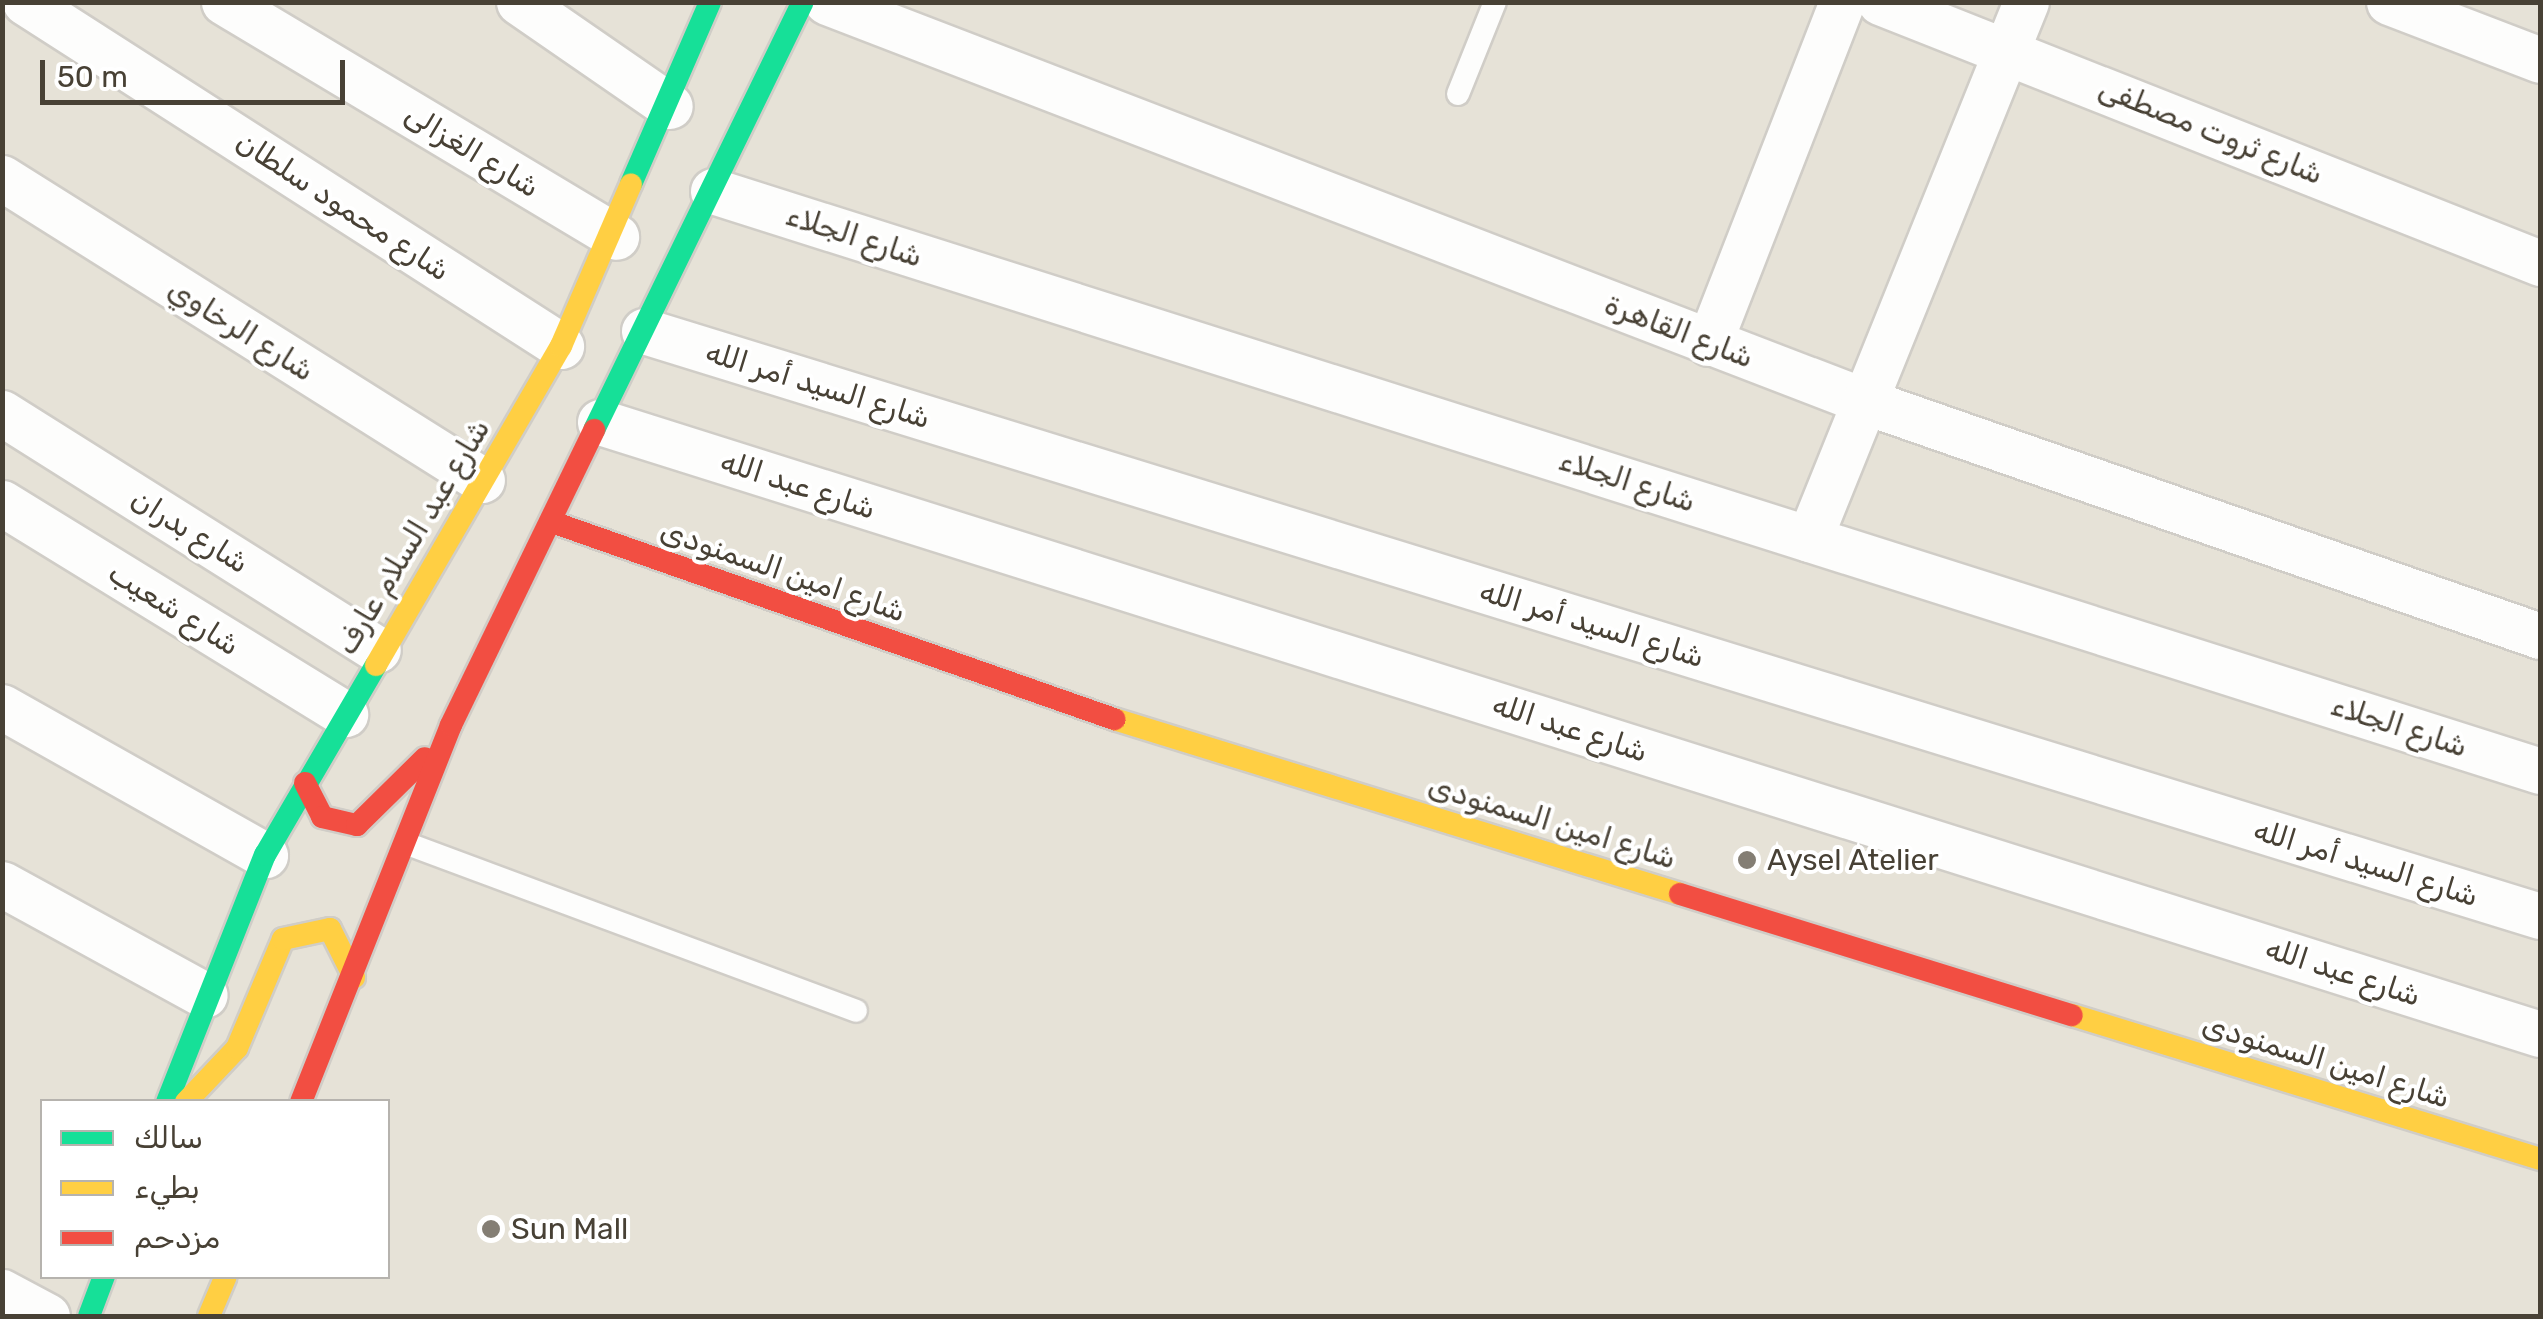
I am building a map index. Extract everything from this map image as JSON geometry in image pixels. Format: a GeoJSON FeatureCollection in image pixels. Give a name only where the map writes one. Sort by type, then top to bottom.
{"type":"FeatureCollection","features":[{"type":"Feature","properties":{"kind":"main road","name":"شارع عبد السلام عارف"},"geometry":{"type":"LineString","coordinates":[[168,1099],[205,994],[265,855],[378,650],[561,346],[616,237],[710,2]]}},
{"type":"Feature","properties":{"kind":"main road"},"geometry":{"type":"LineString","coordinates":[[302,1099],[354,978],[450,725],[803,2]]}},
{"type":"Feature","properties":{"kind":"main road","name":"شارع امين السمنودى"},"geometry":{"type":"LineString","coordinates":[[552,522],[1099,714],[2540,1159]]}},
{"type":"Feature","properties":{"kind":"main road"},"geometry":{"type":"LineString","coordinates":[[305,783],[322,817],[357,825],[397,793],[450,725]]}},
{"type":"Feature","properties":{"kind":"main road"},"geometry":{"type":"LineString","coordinates":[[189,1099],[238,1048],[283,940],[330,929],[354,978]]}},
{"type":"Feature","properties":{"kind":"main road"},"geometry":{"type":"LineString","coordinates":[[89,1316],[103,1279]]}},
{"type":"Feature","properties":{"kind":"main road"},"geometry":{"type":"LineString","coordinates":[[209,1316],[225,1279]]}},
{"type":"Feature","properties":{"kind":"street","name":"شارع محمود سلطان"},"geometry":{"type":"LineString","coordinates":[[25,2],[561,346]]}},
{"type":"Feature","properties":{"kind":"street","name":"شارع الغزالى"},"geometry":{"type":"LineString","coordinates":[[224,2],[616,237]]}},
{"type":"Feature","properties":{"kind":"street"},"geometry":{"type":"LineString","coordinates":[[519,2],[670,106]]}},
{"type":"Feature","properties":{"kind":"street","name":"شارع القاهرة"},"geometry":{"type":"LineString","coordinates":[[827,2],[1864,401],[2540,636]]}},
{"type":"Feature","properties":{"kind":"street"},"geometry":{"type":"LineString","coordinates":[[1708,343],[1842,2]]}},
{"type":"Feature","properties":{"kind":"street","name":"شارع ثروت مصطفى"},"geometry":{"type":"LineString","coordinates":[[1880,2],[2540,263]]}},
{"type":"Feature","properties":{"kind":"street"},"geometry":{"type":"LineString","coordinates":[[1809,539],[2026,2]]}},
{"type":"Feature","properties":{"kind":"street"},"geometry":{"type":"LineString","coordinates":[[2389,2],[2540,60]]}},
{"type":"Feature","properties":{"kind":"street","name":"شارع الرخاوي"},"geometry":{"type":"LineString","coordinates":[[2,178],[482,480]]}},
{"type":"Feature","properties":{"kind":"street","name":"شارع الجلاء"},"geometry":{"type":"LineString","coordinates":[[712,190],[2540,771]]}},
{"type":"Feature","properties":{"kind":"street","name":"شارع السيد أمر الله"},"geometry":{"type":"LineString","coordinates":[[644,331],[2540,916]]}},
{"type":"Feature","properties":{"kind":"street","name":"شارع بدران"},"geometry":{"type":"LineString","coordinates":[[2,412],[378,650]]}},
{"type":"Feature","properties":{"kind":"street","name":"شارع عبد الله"},"geometry":{"type":"LineString","coordinates":[[600,422],[2540,1034]]}},
{"type":"Feature","properties":{"kind":"street","name":"شارع شعيب"},"geometry":{"type":"LineString","coordinates":[[2,504],[344,714]]}},
{"type":"Feature","properties":{"kind":"street"},"geometry":{"type":"LineString","coordinates":[[2,708],[265,855]]}},
{"type":"Feature","properties":{"kind":"street"},"geometry":{"type":"LineString","coordinates":[[2,884],[205,994]]}},
{"type":"Feature","properties":{"kind":"street"},"geometry":{"type":"LineString","coordinates":[[2,1292],[47,1316]]}},
{"type":"Feature","properties":{"kind":"lane"},"geometry":{"type":"LineString","coordinates":[[1458,94],[1495,2]]}},
{"type":"Feature","properties":{"kind":"lane"},"geometry":{"type":"LineString","coordinates":[[406,843],[856,1011]]}},
{"type":"Feature","properties":{"kind":"shaded area"},"geometry":{"type":"Polygon","coordinates":[[[3,3],[2540,3],[2540,1316],[3,1316],[3,3]]]}},
{"type":"Feature","properties":{"kind":"traffic: fast"},"geometry":{"type":"LineString","coordinates":[[631,184],[710,2]]}},
{"type":"Feature","properties":{"kind":"traffic: fast"},"geometry":{"type":"LineString","coordinates":[[594,430],[803,2]]}},
{"type":"Feature","properties":{"kind":"traffic: fast"},"geometry":{"type":"LineString","coordinates":[[168,1099],[265,855],[376,665]]}},
{"type":"Feature","properties":{"kind":"traffic: fast"},"geometry":{"type":"LineString","coordinates":[[89,1316],[103,1279]]}},
{"type":"Feature","properties":{"kind":"traffic: slow"},"geometry":{"type":"LineString","coordinates":[[376,665],[561,346],[631,184]]}},
{"type":"Feature","properties":{"kind":"traffic: slow"},"geometry":{"type":"LineString","coordinates":[[1114,719],[1680,894]]}},
{"type":"Feature","properties":{"kind":"traffic: slow"},"geometry":{"type":"LineString","coordinates":[[189,1099],[237,1048],[283,939],[330,929],[354,977]]}},
{"type":"Feature","properties":{"kind":"traffic: slow"},"geometry":{"type":"LineString","coordinates":[[2072,1015],[2540,1159]]}},
{"type":"Feature","properties":{"kind":"traffic: slow"},"geometry":{"type":"LineString","coordinates":[[209,1316],[225,1279]]}},
{"type":"Feature","properties":{"kind":"traffic: jam"},"geometry":{"type":"LineString","coordinates":[[302,1099],[451,725],[594,430]]}},
{"type":"Feature","properties":{"kind":"traffic: jam"},"geometry":{"type":"LineString","coordinates":[[552,522],[1114,719]]}},
{"type":"Feature","properties":{"kind":"traffic: jam"},"geometry":{"type":"LineString","coordinates":[[305,783],[322,817],[357,825],[425,758]]}},
{"type":"Feature","properties":{"kind":"traffic: jam"},"geometry":{"type":"LineString","coordinates":[[1680,894],[2072,1015]]}},
{"type":"Feature","properties":{"kind":"place","name":"Aysel Atelier"},"geometry":{"type":"Point","coordinates":[1747,860]}},
{"type":"Feature","properties":{"kind":"place","name":"Sun Mall"},"geometry":{"type":"Point","coordinates":[491,1229]}}]}
